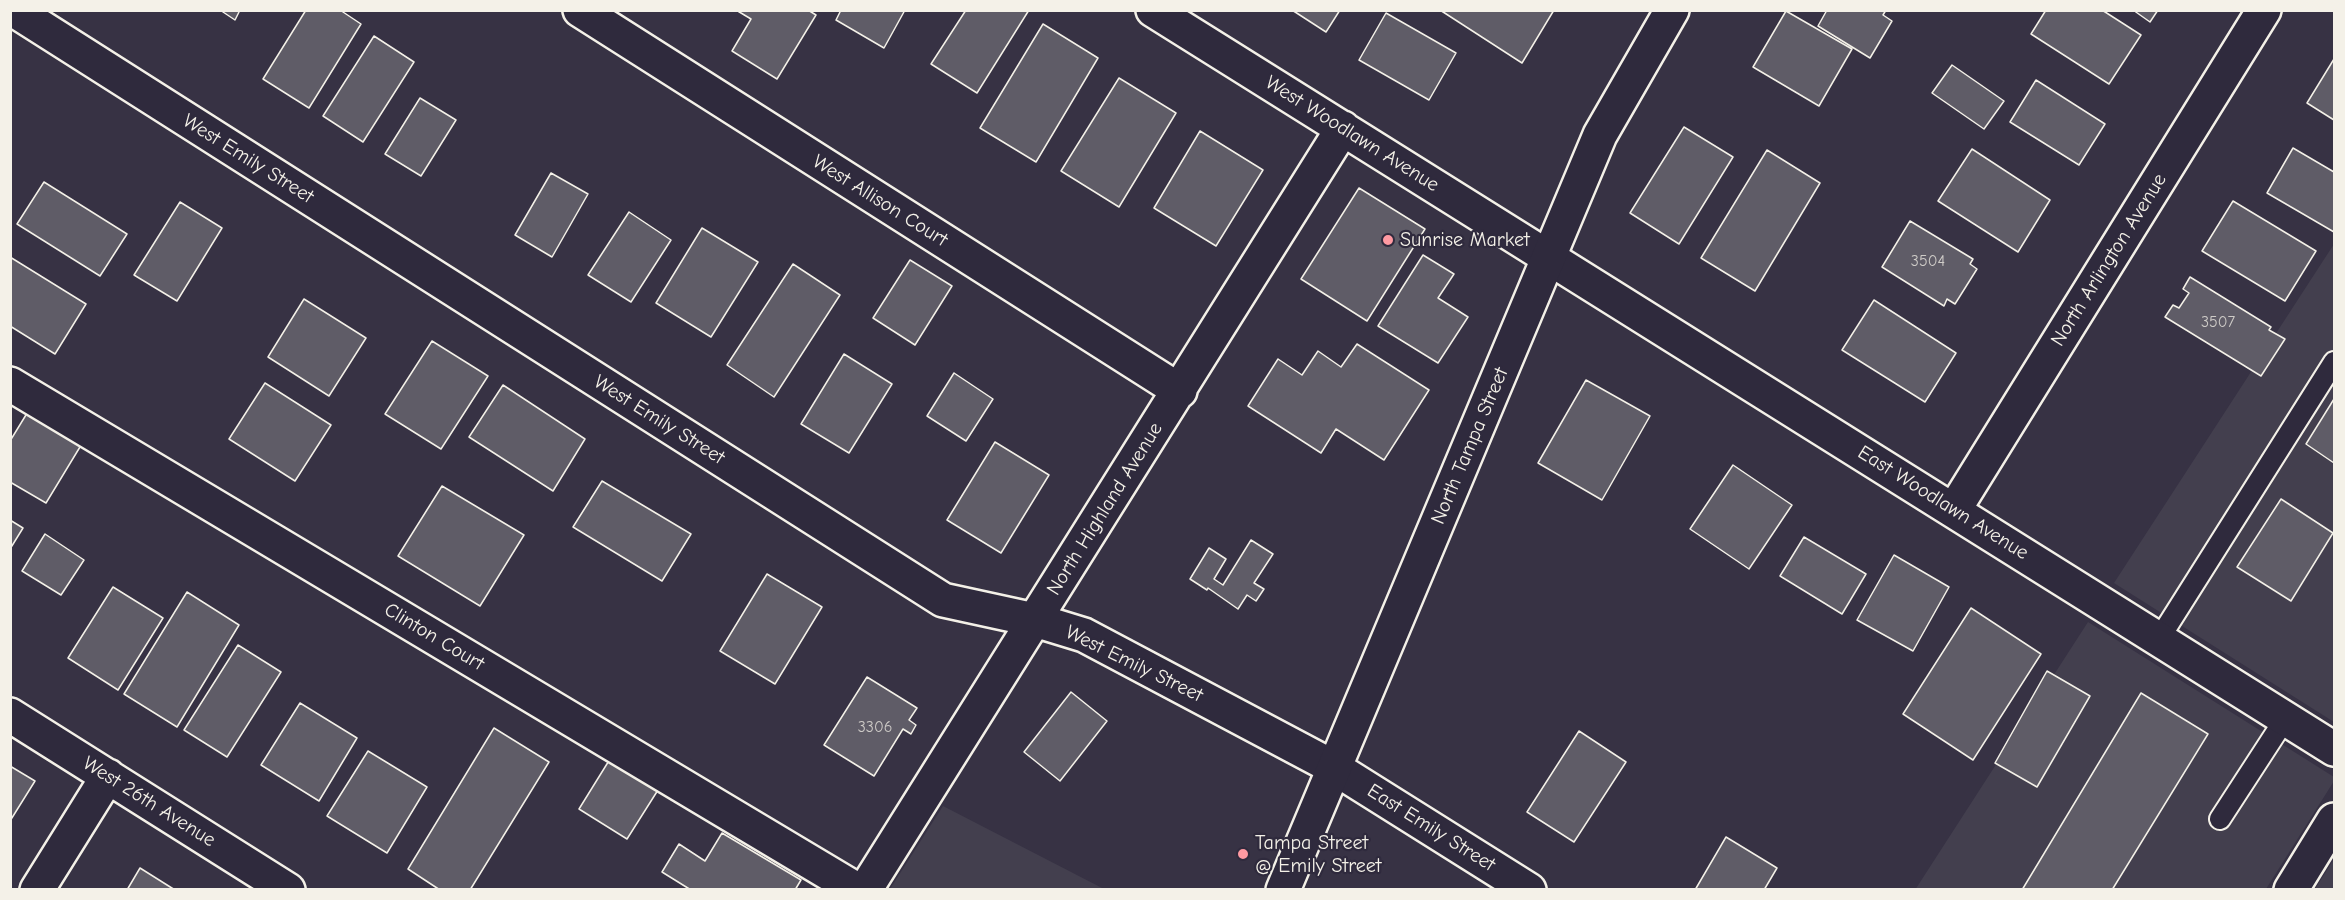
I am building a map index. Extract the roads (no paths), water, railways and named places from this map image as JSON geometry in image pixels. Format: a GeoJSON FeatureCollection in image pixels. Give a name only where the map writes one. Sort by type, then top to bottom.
{"type":"FeatureCollection","features":[{"type":"Feature","properties":{"kind":"street","name":"West Emily Street"},"geometry":{"type":"LineString","coordinates":[[14,10],[943,600],[1035,620],[1084,635],[1333,766]]}},
{"type":"Feature","properties":{"kind":"street","name":"West Allison Court"},"geometry":{"type":"LineString","coordinates":[[580,10],[1180,391]]}},
{"type":"Feature","properties":{"kind":"street","name":"West Woodlawn Avenue"},"geometry":{"type":"LineString","coordinates":[[1153,10],[1550,258]]}},
{"type":"Feature","properties":{"kind":"street","name":"North Tampa Street"},"geometry":{"type":"LineString","coordinates":[[1283,890],[1333,766],[1550,258],[1600,135],[1671,10]]}},
{"type":"Feature","properties":{"kind":"street","name":"North Arlington Avenue"},"geometry":{"type":"LineString","coordinates":[[1954,510],[2264,10]]}},
{"type":"Feature","properties":{"kind":"street","name":"North Highland Avenue"},"geometry":{"type":"LineString","coordinates":[[865,890],[1180,391],[1342,128]]}},
{"type":"Feature","properties":{"kind":"street","name":"East Woodlawn Avenue"},"geometry":{"type":"LineString","coordinates":[[1550,258],[2334,750]]}},
{"type":"Feature","properties":{"kind":"street","name":"Clinton Court"},"geometry":{"type":"LineString","coordinates":[[10,384],[856,890]]}},
{"type":"Feature","properties":{"kind":"street","name":"West 26th Avenue"},"geometry":{"type":"LineString","coordinates":[[10,715],[288,890]]}},
{"type":"Feature","properties":{"kind":"street","name":"East Emily Street"},"geometry":{"type":"LineString","coordinates":[[1333,766],[1529,890]]}},
{"type":"Feature","properties":{"kind":"street"},"geometry":{"type":"LineString","coordinates":[[37,890],[108,776]]}},
{"type":"Feature","properties":{"kind":"street"},"geometry":{"type":"LineString","coordinates":[[2291,890],[2334,820]]}},
{"type":"Feature","properties":{"kind":"lane"},"geometry":{"type":"LineString","coordinates":[[2159,639],[2334,362]]}},
{"type":"Feature","properties":{"kind":"lane"},"geometry":{"type":"LineString","coordinates":[[2220,819],[2285,719]]}},
{"type":"Feature","properties":{"kind":"place","name":"Sunrise Market"},"geometry":{"type":"Point","coordinates":[1388,240]}},
{"type":"Feature","properties":{"kind":"place","name":"Tampa Street @ Emily Street"},"geometry":{"type":"Point","coordinates":[1243,854]}}]}
